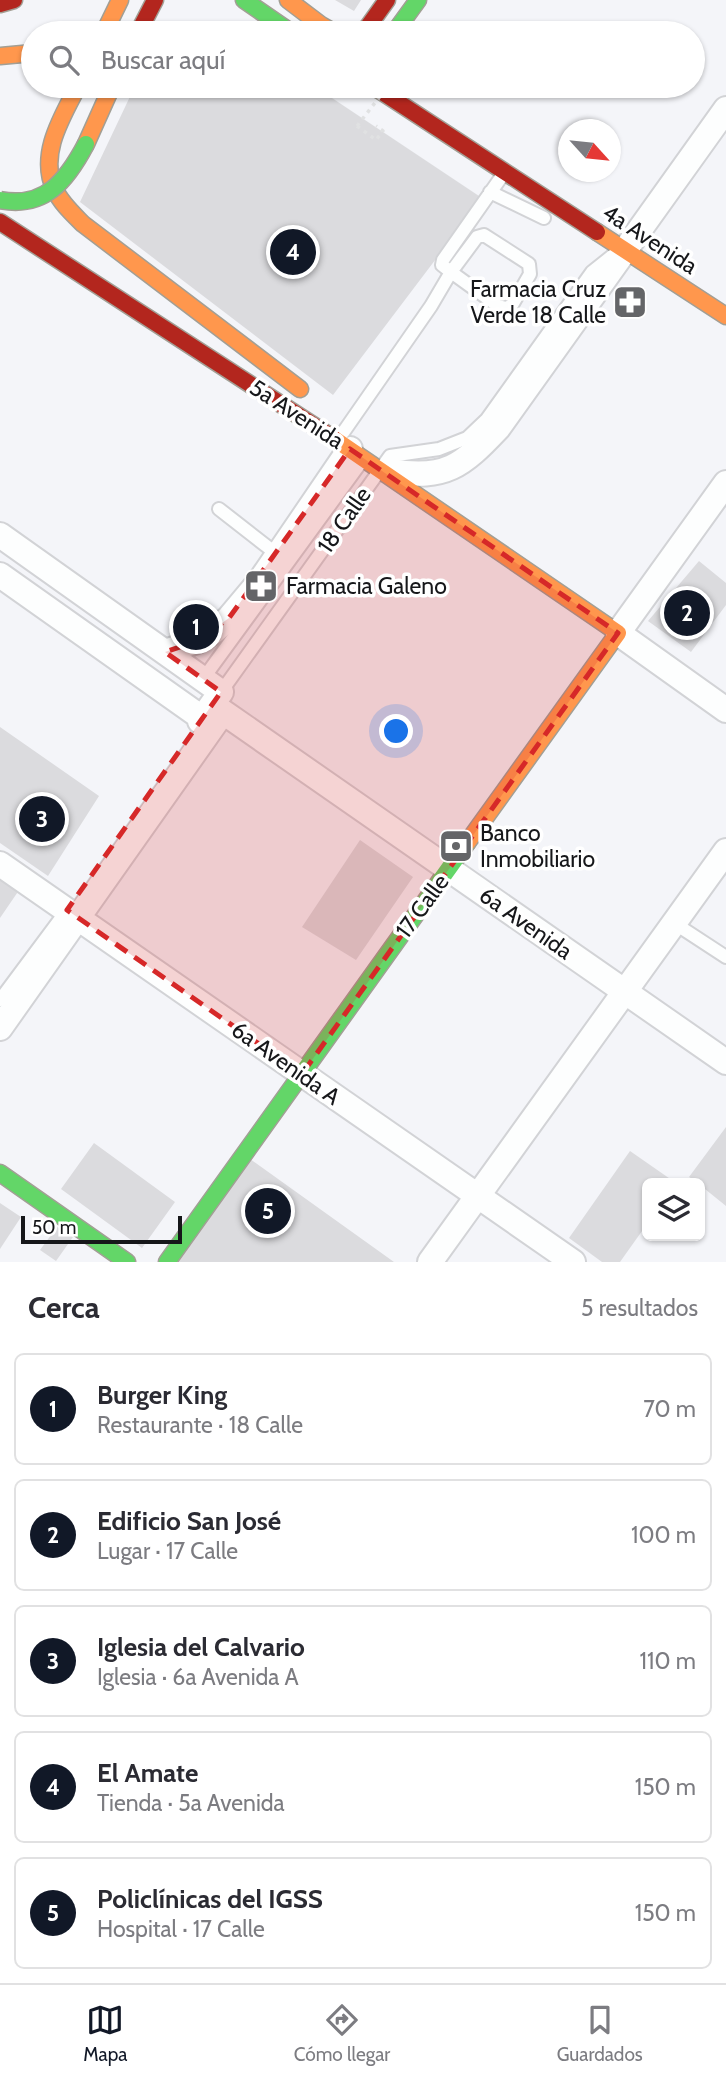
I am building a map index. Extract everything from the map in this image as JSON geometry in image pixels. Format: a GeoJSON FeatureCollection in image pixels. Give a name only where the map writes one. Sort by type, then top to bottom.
{"type":"FeatureCollection","features":[{"type":"Feature","properties":{"kind":"main road"},"geometry":{"type":"LineString","coordinates":[[0,4],[14,0]]}},
{"type":"Feature","properties":{"kind":"main road"},"geometry":{"type":"LineString","coordinates":[[110,21],[120,0]]}},
{"type":"Feature","properties":{"kind":"main road"},"geometry":{"type":"LineString","coordinates":[[144,21],[155,0]]}},
{"type":"Feature","properties":{"kind":"main road"},"geometry":{"type":"LineString","coordinates":[[244,0],[275,21]]}},
{"type":"Feature","properties":{"kind":"main road"},"geometry":{"type":"LineString","coordinates":[[288,0],[316,21]]}},
{"type":"Feature","properties":{"kind":"main road"},"geometry":{"type":"LineString","coordinates":[[371,21],[387,0]]}},
{"type":"Feature","properties":{"kind":"main road"},"geometry":{"type":"LineString","coordinates":[[403,21],[418,0]]}},
{"type":"Feature","properties":{"kind":"main road"},"geometry":{"type":"LineString","coordinates":[[0,56],[21,53]]}},
{"type":"Feature","properties":{"kind":"main road"},"geometry":{"type":"LineString","coordinates":[[72,98],[54,133],[49,151],[49,177],[61,200],[83,223],[316,404],[358,454]]}},
{"type":"Feature","properties":{"kind":"main road"},"geometry":{"type":"LineString","coordinates":[[0,200],[22,204],[48,193],[66,177],[77,162],[107,98]]}},
{"type":"Feature","properties":{"kind":"main road","name":"4a Avenida"},"geometry":{"type":"LineString","coordinates":[[391,98],[726,316]]}},
{"type":"Feature","properties":{"kind":"main road","name":"5a Avenida"},"geometry":{"type":"LineString","coordinates":[[0,222],[358,454],[618,633]]}},
{"type":"Feature","properties":{"kind":"main road","name":"17 Calle"},"geometry":{"type":"LineString","coordinates":[[167,1262],[618,633]]}},
{"type":"Feature","properties":{"kind":"main road"},"geometry":{"type":"LineString","coordinates":[[0,1174],[127,1262]]}},
{"type":"Feature","properties":{"kind":"street","name":"18 Calle"},"geometry":{"type":"LineString","coordinates":[[165,652],[197,641],[229,618],[358,454],[415,475],[445,471],[472,456],[498,428],[726,109]]}},
{"type":"Feature","properties":{"kind":"street","name":"17 Calle"},"geometry":{"type":"LineString","coordinates":[[618,633],[726,483]]}},
{"type":"Feature","properties":{"kind":"street","name":"6a Avenida"},"geometry":{"type":"LineString","coordinates":[[0,535],[165,652],[212,700]]}},
{"type":"Feature","properties":{"kind":"street","name":"6a Avenida"},"geometry":{"type":"LineString","coordinates":[[0,575],[212,700],[726,1062]]}},
{"type":"Feature","properties":{"kind":"street","name":"5a Avenida"},"geometry":{"type":"LineString","coordinates":[[618,633],[726,710]]}},
{"type":"Feature","properties":{"kind":"street","name":"18 Calle"},"geometry":{"type":"LineString","coordinates":[[0,1028],[212,700]]}},
{"type":"Feature","properties":{"kind":"street"},"geometry":{"type":"LineString","coordinates":[[430,1262],[726,851]]}},
{"type":"Feature","properties":{"kind":"street","name":"6a Avenida A"},"geometry":{"type":"LineString","coordinates":[[0,864],[573,1262]]}},
{"type":"Feature","properties":{"kind":"lane"},"geometry":{"type":"LineString","coordinates":[[358,454],[431,306],[451,272],[477,237],[484,235],[529,264],[530,274],[512,305],[506,308],[498,306],[451,272],[442,265],[504,173]]}},
{"type":"Feature","properties":{"kind":"lane"},"geometry":{"type":"LineString","coordinates":[[490,192],[592,241],[625,249]]}},
{"type":"Feature","properties":{"kind":"lane","name":"18 Calle"},"geometry":{"type":"LineString","coordinates":[[212,700],[358,454]]}},
{"type":"Feature","properties":{"kind":"lane","name":"18 Calle"},"geometry":{"type":"LineString","coordinates":[[212,700],[358,454]]}},
{"type":"Feature","properties":{"kind":"lane"},"geometry":{"type":"LineString","coordinates":[[219,509],[278,555]]}},
{"type":"Feature","properties":{"kind":"lane","name":"18 Calle"},"geometry":{"type":"LineString","coordinates":[[0,1000],[73,914]]}},
{"type":"Feature","properties":{"kind":"lane"},"geometry":{"type":"LineString","coordinates":[[674,923],[726,957]]}},
{"type":"Feature","properties":{"kind":"path"},"geometry":{"type":"LineString","coordinates":[[369,121],[383,131],[376,140],[357,127],[379,98]]}},
{"type":"Feature","properties":{"kind":"highlighted area"},"geometry":{"type":"Polygon","coordinates":[[[350,449],[618,633],[302,1074],[67,910],[221,692],[165,652],[197,641],[229,618],[350,449]]]}},
{"type":"Feature","properties":{"kind":"building"},"geometry":{"type":"Polygon","coordinates":[[[335,0],[361,0],[354,11],[335,0]]]}},
{"type":"Feature","properties":{"kind":"building"},"geometry":{"type":"Polygon","coordinates":[[[129,98],[332,98],[482,198],[333,395],[80,202],[129,98]]]}},
{"type":"Feature","properties":{"kind":"building"},"geometry":{"type":"Polygon","coordinates":[[[699,561],[726,583],[726,605],[691,652],[648,621],[699,561]]]}},
{"type":"Feature","properties":{"kind":"building"},"geometry":{"type":"Polygon","coordinates":[[[0,727],[99,796],[48,876],[0,843],[0,727]]]}},
{"type":"Feature","properties":{"kind":"building"},"geometry":{"type":"Polygon","coordinates":[[[360,840],[413,877],[356,960],[302,927],[360,840]]]}},
{"type":"Feature","properties":{"kind":"building"},"geometry":{"type":"Polygon","coordinates":[[[0,862],[26,880],[0,918],[0,862]]]}},
{"type":"Feature","properties":{"kind":"building"},"geometry":{"type":"Polygon","coordinates":[[[726,1127],[726,1206],[705,1189],[705,1178],[689,1177],[726,1127]]]}},
{"type":"Feature","properties":{"kind":"building"},"geometry":{"type":"Polygon","coordinates":[[[94,1143],[175,1202],[142,1248],[61,1189],[94,1143]]]}},
{"type":"Feature","properties":{"kind":"building"},"geometry":{"type":"Polygon","coordinates":[[[630,1151],[669,1178],[642,1178],[642,1231],[620,1262],[602,1262],[569,1238],[630,1151]]]}},
{"type":"Feature","properties":{"kind":"building"},"geometry":{"type":"Polygon","coordinates":[[[250,1159],[394,1262],[177,1262],[250,1159]]]}},
{"type":"Feature","properties":{"kind":"building"},"geometry":{"type":"Polygon","coordinates":[[[0,1203],[21,1217],[0,1249],[0,1203]]]}},
{"type":"Feature","properties":{"kind":"building"},"geometry":{"type":"Polygon","coordinates":[[[57,1227],[73,1237],[56,1261],[40,1250],[57,1227]]]}},
{"type":"Feature","properties":{"kind":"traffic: fast"},"geometry":{"type":"LineString","coordinates":[[244,0],[275,21]]}},
{"type":"Feature","properties":{"kind":"traffic: fast"},"geometry":{"type":"LineString","coordinates":[[403,21],[418,0]]}},
{"type":"Feature","properties":{"kind":"traffic: fast"},"geometry":{"type":"LineString","coordinates":[[0,200],[30,200],[53,189],[71,169],[86,144]]}},
{"type":"Feature","properties":{"kind":"traffic: fast"},"geometry":{"type":"LineString","coordinates":[[167,1262],[467,843]]}},
{"type":"Feature","properties":{"kind":"traffic: fast"},"geometry":{"type":"LineString","coordinates":[[0,1173],[127,1262]]}},
{"type":"Feature","properties":{"kind":"traffic: slow"},"geometry":{"type":"LineString","coordinates":[[110,21],[120,0]]}},
{"type":"Feature","properties":{"kind":"traffic: slow"},"geometry":{"type":"LineString","coordinates":[[288,0],[316,21]]}},
{"type":"Feature","properties":{"kind":"traffic: slow"},"geometry":{"type":"LineString","coordinates":[[0,56],[21,54]]}},
{"type":"Feature","properties":{"kind":"traffic: slow"},"geometry":{"type":"LineString","coordinates":[[72,98],[54,136],[49,163],[55,190],[68,208],[83,224],[300,389]]}},
{"type":"Feature","properties":{"kind":"traffic: slow"},"geometry":{"type":"LineString","coordinates":[[86,144],[107,98]]}},
{"type":"Feature","properties":{"kind":"traffic: slow"},"geometry":{"type":"LineString","coordinates":[[597,232],[726,316]]}},
{"type":"Feature","properties":{"kind":"traffic: slow"},"geometry":{"type":"LineString","coordinates":[[333,438],[618,633],[467,843]]}},
{"type":"Feature","properties":{"kind":"traffic: jam"},"geometry":{"type":"LineString","coordinates":[[0,4],[14,0]]}},
{"type":"Feature","properties":{"kind":"traffic: jam"},"geometry":{"type":"LineString","coordinates":[[144,21],[155,0]]}},
{"type":"Feature","properties":{"kind":"traffic: jam"},"geometry":{"type":"LineString","coordinates":[[372,21],[387,0]]}},
{"type":"Feature","properties":{"kind":"traffic: jam"},"geometry":{"type":"LineString","coordinates":[[391,98],[597,232]]}},
{"type":"Feature","properties":{"kind":"traffic: jam"},"geometry":{"type":"LineString","coordinates":[[0,222],[333,438]]}},
{"type":"Feature","properties":{"kind":"place","name":"El Amate"},"geometry":{"type":"Point","coordinates":[293,252]}},
{"type":"Feature","properties":{"kind":"place","name":"Farmacia Cruz Verde 18 Calle"},"geometry":{"type":"Point","coordinates":[630,302]}},
{"type":"Feature","properties":{"kind":"place","name":"Farmacia Galeno"},"geometry":{"type":"Point","coordinates":[261,586]}},
{"type":"Feature","properties":{"kind":"place","name":"Edificio San José"},"geometry":{"type":"Point","coordinates":[687,613]}},
{"type":"Feature","properties":{"kind":"place","name":"Burger King"},"geometry":{"type":"Point","coordinates":[196,627]}},
{"type":"Feature","properties":{"kind":"place","name":"Iglesia del Calvario"},"geometry":{"type":"Point","coordinates":[42,819]}},
{"type":"Feature","properties":{"kind":"place","name":"Banco Inmobiliario"},"geometry":{"type":"Point","coordinates":[456,846]}},
{"type":"Feature","properties":{"kind":"place","name":"Policlínicas del IGSS"},"geometry":{"type":"Point","coordinates":[268,1211]}}]}
